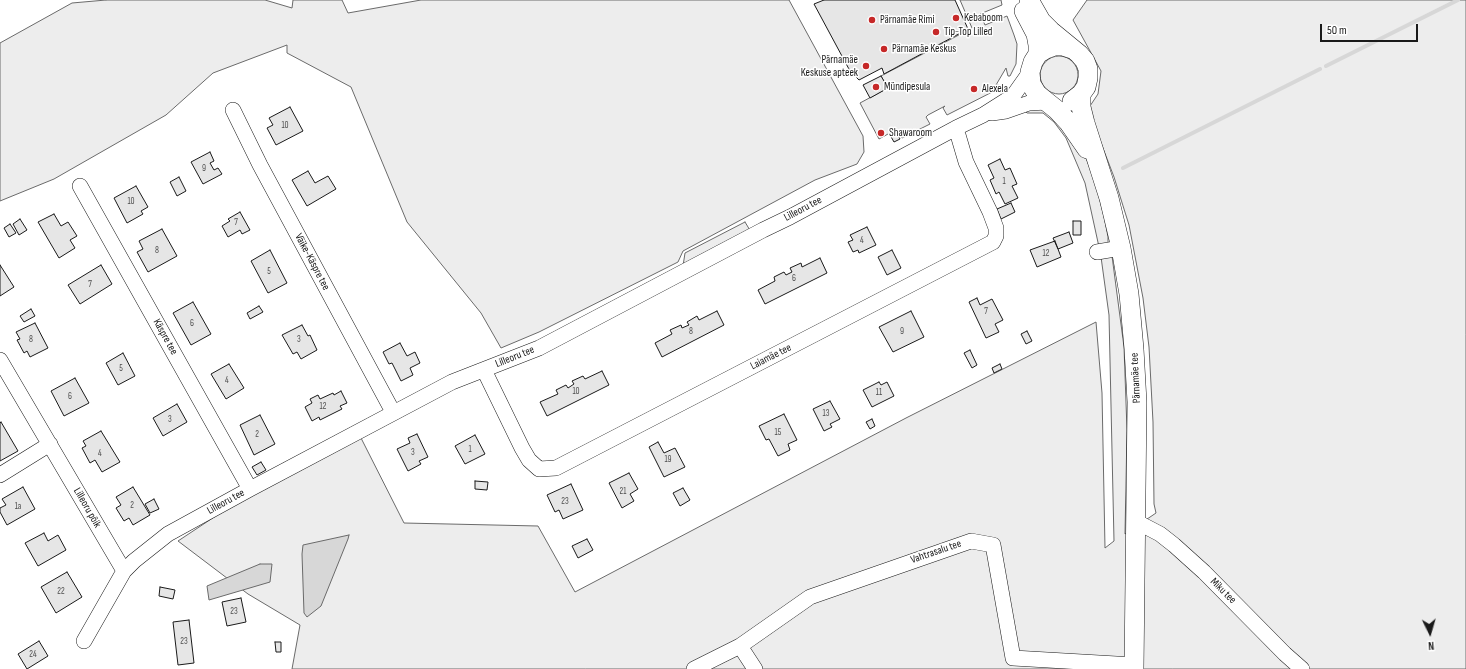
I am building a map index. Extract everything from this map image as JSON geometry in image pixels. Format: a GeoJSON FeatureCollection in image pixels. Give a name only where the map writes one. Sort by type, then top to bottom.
{"type":"FeatureCollection","features":[{"type":"Feature","properties":{"kind":"main road"},"geometry":{"type":"LineString","coordinates":[[1019,0],[1036,34],[1038,54]]}},
{"type":"Feature","properties":{"kind":"main road"},"geometry":{"type":"LineString","coordinates":[[1029,0],[1041,21],[1079,54],[1085,61],[1088,69],[1087,82],[1081,94],[1074,100],[1065,104],[1047,102]]}},
{"type":"Feature","properties":{"kind":"main road"},"geometry":{"type":"LineString","coordinates":[[1072,49],[1063,46],[1054,46],[1038,54],[1033,62],[1030,72],[1031,84],[1038,94],[1057,110],[1069,123],[1098,164]]}},
{"type":"Feature","properties":{"kind":"main road","name":"Pärnamäe tee"},"geometry":{"type":"LineString","coordinates":[[1081,94],[1081,107],[1085,123],[1109,198],[1121,248],[1129,294],[1135,356],[1137,402],[1137,522],[1134,667]]}},
{"type":"Feature","properties":{"kind":"street","name":"Lilleoru tee"},"geometry":{"type":"LineString","coordinates":[[84,641],[124,571],[134,561],[168,534],[393,412],[452,382],[539,348],[983,115],[1013,96],[1030,72]]}},
{"type":"Feature","properties":{"kind":"street","name":"Lilleoru tee"},"geometry":{"type":"LineString","coordinates":[[983,115],[1006,111],[1029,103],[1047,102]]}},
{"type":"Feature","properties":{"kind":"street","name":"Väike-Käspre tee"},"geometry":{"type":"LineString","coordinates":[[233,110],[260,165],[393,412]]}},
{"type":"Feature","properties":{"kind":"street","name":"Laiamäe tee"},"geometry":{"type":"LineString","coordinates":[[484,370],[529,460],[539,469],[556,468],[993,242],[996,228],[966,162],[956,128]]}},
{"type":"Feature","properties":{"kind":"street","name":"Käspre tee"},"geometry":{"type":"LineString","coordinates":[[80,186],[250,489]]}},
{"type":"Feature","properties":{"kind":"street"},"geometry":{"type":"LineString","coordinates":[[1097,252],[1121,248]]}},
{"type":"Feature","properties":{"kind":"street","name":"Lilleoru põik"},"geometry":{"type":"LineString","coordinates":[[0,360],[124,571]]}},
{"type":"Feature","properties":{"kind":"street"},"geometry":{"type":"LineString","coordinates":[[0,475],[50,444]]}},
{"type":"Feature","properties":{"kind":"street","name":"Miku tee"},"geometry":{"type":"LineString","coordinates":[[1137,522],[1160,534],[1174,545],[1204,572],[1285,654],[1302,669]]}},
{"type":"Feature","properties":{"kind":"street","name":"Vahtrasalu tee"},"geometry":{"type":"LineString","coordinates":[[694,669],[740,646],[810,596],[970,541],[993,545],[1013,658],[1134,667]]}},
{"type":"Feature","properties":{"kind":"street"},"geometry":{"type":"LineString","coordinates":[[740,646],[755,669]]}},
{"type":"Feature","properties":{"kind":"shaded area"},"geometry":{"type":"Polygon","coordinates":[[[106,0],[265,0],[292,8],[293,0],[342,0],[348,13],[421,0],[789,0],[863,136],[864,152],[857,164],[815,180],[683,251],[678,262],[539,332],[501,348],[481,313],[407,222],[351,87],[287,53],[287,45],[213,73],[166,115],[54,179],[0,201],[0,43],[72,3],[106,0]]]}},
{"type":"Feature","properties":{"kind":"shaded area"},"geometry":{"type":"Polygon","coordinates":[[[960,0],[1001,0],[1002,5],[980,14],[985,25],[1007,16],[1017,44],[1016,64],[1010,76],[1008,76],[1006,68],[996,85],[1004,86],[947,115],[943,108],[945,106],[926,117],[930,124],[902,138],[897,129],[879,139],[860,103],[888,88],[881,76],[972,28],[960,0]]]}},
{"type":"Feature","properties":{"kind":"shaded area"},"geometry":{"type":"Polygon","coordinates":[[[1087,0],[1466,0],[1466,669],[292,669],[300,625],[248,594],[178,541],[255,490],[361,438],[404,523],[538,526],[575,592],[906,418],[1096,322],[1102,393],[1105,548],[1114,541],[1109,315],[1101,257],[1112,256],[1124,347],[1127,430],[1125,534],[1156,513],[1154,504],[1153,422],[1149,347],[1143,298],[1129,225],[1114,177],[1088,109],[1098,94],[1101,71],[1073,20],[1087,0]]]}},
{"type":"Feature","properties":{"kind":"shaded area"},"geometry":{"type":"Polygon","coordinates":[[[1055,56],[1063,56],[1073,61],[1077,68],[1077,82],[1073,89],[1063,94],[1055,94],[1045,89],[1043,86],[1040,79],[1040,71],[1045,61],[1048,59],[1055,56]]]}},
{"type":"Feature","properties":{"kind":"shaded area"},"geometry":{"type":"Polygon","coordinates":[[[1031,107],[1045,109],[1086,158],[1095,181],[1104,216],[1108,246],[1099,247],[1085,183],[1066,138],[1054,122],[1043,113],[1027,113],[1025,111],[1031,107]]]}},
{"type":"Feature","properties":{"kind":"shaded area"},"geometry":{"type":"Polygon","coordinates":[[[745,222],[751,232],[683,266],[685,253],[745,222]]]}},
{"type":"Feature","properties":{"kind":"shaded area"},"geometry":{"type":"Polygon","coordinates":[[[349,535],[321,606],[307,617],[304,613],[303,545],[349,535]]]}},
{"type":"Feature","properties":{"kind":"shaded area"},"geometry":{"type":"Polygon","coordinates":[[[260,564],[272,564],[270,582],[209,600],[207,586],[260,564]]]}},
{"type":"Feature","properties":{"kind":"building","name":"Pärnamäe Keskus"},"geometry":{"type":"Polygon","coordinates":[[[824,0],[955,0],[968,29],[884,74],[882,68],[859,80],[850,71],[814,4],[824,0]]]}},
{"type":"Feature","properties":{"kind":"building","name":"Mündipesula"},"geometry":{"type":"Polygon","coordinates":[[[881,76],[888,88],[870,98],[863,85],[881,76]]]}},
{"type":"Feature","properties":{"kind":"building"},"geometry":{"type":"Polygon","coordinates":[[[290,107],[303,131],[276,145],[267,128],[273,125],[269,118],[290,107]]]}},
{"type":"Feature","properties":{"kind":"building"},"geometry":{"type":"Polygon","coordinates":[[[896,132],[900,139],[894,142],[890,135],[896,132]]]}},
{"type":"Feature","properties":{"kind":"building"},"geometry":{"type":"Polygon","coordinates":[[[210,152],[214,161],[210,163],[214,170],[218,168],[222,174],[203,184],[191,162],[210,152]]]}},
{"type":"Feature","properties":{"kind":"building"},"geometry":{"type":"Polygon","coordinates":[[[1000,159],[1005,170],[1010,168],[1017,184],[1012,186],[1018,198],[1005,204],[999,192],[996,194],[990,180],[994,178],[988,165],[1000,159]]]}},
{"type":"Feature","properties":{"kind":"building"},"geometry":{"type":"Polygon","coordinates":[[[308,171],[315,183],[328,176],[336,189],[307,206],[292,180],[308,171]]]}},
{"type":"Feature","properties":{"kind":"building"},"geometry":{"type":"Polygon","coordinates":[[[179,177],[186,191],[177,196],[170,182],[179,177]]]}},
{"type":"Feature","properties":{"kind":"building"},"geometry":{"type":"Polygon","coordinates":[[[136,186],[148,207],[141,211],[143,214],[127,223],[114,198],[136,186]]]}},
{"type":"Feature","properties":{"kind":"building"},"geometry":{"type":"Polygon","coordinates":[[[1011,203],[1015,212],[1001,219],[997,209],[1011,203]]]}},
{"type":"Feature","properties":{"kind":"building"},"geometry":{"type":"Polygon","coordinates":[[[240,212],[250,230],[242,234],[240,230],[228,237],[222,226],[230,221],[228,219],[240,212]]]}},
{"type":"Feature","properties":{"kind":"building"},"geometry":{"type":"Polygon","coordinates":[[[54,214],[61,226],[68,222],[77,236],[70,240],[75,248],[59,258],[38,222],[54,214]]]}},
{"type":"Feature","properties":{"kind":"building"},"geometry":{"type":"Polygon","coordinates":[[[20,219],[27,230],[19,235],[13,224],[20,219]]]}},
{"type":"Feature","properties":{"kind":"building"},"geometry":{"type":"Polygon","coordinates":[[[1073,221],[1081,221],[1081,235],[1073,235],[1073,221]]]}},
{"type":"Feature","properties":{"kind":"building"},"geometry":{"type":"Polygon","coordinates":[[[10,224],[16,233],[9,237],[4,228],[10,224]]]}},
{"type":"Feature","properties":{"kind":"building"},"geometry":{"type":"Polygon","coordinates":[[[867,227],[876,245],[859,253],[858,250],[853,252],[848,242],[853,240],[850,235],[867,227]]]}},
{"type":"Feature","properties":{"kind":"building"},"geometry":{"type":"Polygon","coordinates":[[[162,229],[177,256],[148,272],[137,252],[143,249],[139,241],[162,229]]]}},
{"type":"Feature","properties":{"kind":"building"},"geometry":{"type":"Polygon","coordinates":[[[1069,232],[1073,243],[1058,249],[1053,238],[1069,232]]]}},
{"type":"Feature","properties":{"kind":"building"},"geometry":{"type":"Polygon","coordinates":[[[1055,241],[1061,257],[1037,267],[1030,250],[1055,241]]]}},
{"type":"Feature","properties":{"kind":"building"},"geometry":{"type":"Polygon","coordinates":[[[270,250],[287,283],[268,293],[251,261],[270,250]]]}},
{"type":"Feature","properties":{"kind":"building"},"geometry":{"type":"Polygon","coordinates":[[[892,250],[901,268],[887,275],[878,257],[892,250]]]}},
{"type":"Feature","properties":{"kind":"building"},"geometry":{"type":"Polygon","coordinates":[[[820,258],[827,273],[765,304],[758,290],[775,281],[774,277],[784,272],[786,275],[792,272],[790,268],[801,263],[802,267],[820,258]]]}},
{"type":"Feature","properties":{"kind":"building"},"geometry":{"type":"Polygon","coordinates":[[[0,265],[14,287],[0,296],[0,265]]]}},
{"type":"Feature","properties":{"kind":"building"},"geometry":{"type":"Polygon","coordinates":[[[101,265],[112,284],[80,304],[68,285],[101,265]]]}},
{"type":"Feature","properties":{"kind":"building"},"geometry":{"type":"Polygon","coordinates":[[[977,298],[980,305],[992,299],[1003,320],[995,324],[999,332],[986,338],[969,302],[977,298]]]}},
{"type":"Feature","properties":{"kind":"building"},"geometry":{"type":"Polygon","coordinates":[[[193,302],[211,334],[191,345],[173,313],[193,302]]]}},
{"type":"Feature","properties":{"kind":"building"},"geometry":{"type":"Polygon","coordinates":[[[259,306],[263,312],[250,319],[247,313],[259,306]]]}},
{"type":"Feature","properties":{"kind":"building"},"geometry":{"type":"Polygon","coordinates":[[[31,309],[35,316],[24,322],[20,316],[31,309]]]}},
{"type":"Feature","properties":{"kind":"building"},"geometry":{"type":"Polygon","coordinates":[[[717,311],[724,325],[662,357],[655,343],[672,334],[670,330],[681,325],[682,328],[689,325],[687,322],[697,316],[699,320],[717,311]]]}},
{"type":"Feature","properties":{"kind":"building"},"geometry":{"type":"Polygon","coordinates":[[[911,311],[924,337],[893,352],[879,327],[911,311]]]}},
{"type":"Feature","properties":{"kind":"building"},"geometry":{"type":"Polygon","coordinates":[[[35,323],[48,348],[30,357],[27,351],[24,353],[17,340],[20,339],[16,332],[35,323]]]}},
{"type":"Feature","properties":{"kind":"building"},"geometry":{"type":"Polygon","coordinates":[[[302,325],[308,336],[310,335],[317,350],[301,359],[297,352],[293,354],[282,335],[302,325]]]}},
{"type":"Feature","properties":{"kind":"building"},"geometry":{"type":"Polygon","coordinates":[[[1027,331],[1032,341],[1026,344],[1021,334],[1027,331]]]}},
{"type":"Feature","properties":{"kind":"building"},"geometry":{"type":"Polygon","coordinates":[[[400,343],[407,356],[415,352],[420,363],[410,368],[413,375],[401,381],[392,363],[389,364],[383,352],[400,343]]]}},
{"type":"Feature","properties":{"kind":"building"},"geometry":{"type":"Polygon","coordinates":[[[970,350],[977,365],[972,368],[964,353],[970,350]]]}},
{"type":"Feature","properties":{"kind":"building"},"geometry":{"type":"Polygon","coordinates":[[[123,353],[135,376],[118,385],[106,363],[123,353]]]}},
{"type":"Feature","properties":{"kind":"building"},"geometry":{"type":"Polygon","coordinates":[[[229,364],[244,388],[226,399],[211,374],[229,364]]]}},
{"type":"Feature","properties":{"kind":"building"},"geometry":{"type":"Polygon","coordinates":[[[1000,364],[1002,369],[994,373],[992,368],[1000,364]]]}},
{"type":"Feature","properties":{"kind":"building"},"geometry":{"type":"Polygon","coordinates":[[[602,371],[609,385],[547,416],[540,402],[558,394],[556,390],[566,385],[568,388],[574,384],[572,381],[583,376],[585,379],[602,371]]]}},
{"type":"Feature","properties":{"kind":"building"},"geometry":{"type":"Polygon","coordinates":[[[75,378],[89,403],[64,416],[51,391],[75,378]]]}},
{"type":"Feature","properties":{"kind":"building"},"geometry":{"type":"Polygon","coordinates":[[[879,382],[881,385],[887,382],[894,396],[872,407],[863,390],[879,382]]]}},
{"type":"Feature","properties":{"kind":"building"},"geometry":{"type":"Polygon","coordinates":[[[341,391],[347,403],[340,406],[342,409],[320,420],[319,417],[312,421],[305,407],[312,403],[310,399],[318,395],[320,399],[333,393],[334,395],[341,391]]]}},
{"type":"Feature","properties":{"kind":"building"},"geometry":{"type":"Polygon","coordinates":[[[830,401],[840,419],[830,424],[832,427],[824,431],[813,409],[830,401]]]}},
{"type":"Feature","properties":{"kind":"building"},"geometry":{"type":"Polygon","coordinates":[[[177,404],[187,422],[163,436],[153,418],[177,404]]]}},
{"type":"Feature","properties":{"kind":"building"},"geometry":{"type":"Polygon","coordinates":[[[784,414],[797,440],[788,444],[790,450],[778,456],[769,439],[766,440],[759,426],[784,414]]]}},
{"type":"Feature","properties":{"kind":"building"},"geometry":{"type":"Polygon","coordinates":[[[260,415],[275,444],[254,455],[240,425],[260,415]]]}},
{"type":"Feature","properties":{"kind":"building"},"geometry":{"type":"Polygon","coordinates":[[[872,419],[875,426],[870,429],[866,422],[872,419]]]}},
{"type":"Feature","properties":{"kind":"building"},"geometry":{"type":"Polygon","coordinates":[[[1,422],[18,451],[0,461],[0,423],[1,422]]]}},
{"type":"Feature","properties":{"kind":"building"},"geometry":{"type":"Polygon","coordinates":[[[101,431],[120,462],[102,472],[95,460],[90,463],[82,448],[86,446],[83,441],[101,431]]]}},
{"type":"Feature","properties":{"kind":"building"},"geometry":{"type":"Polygon","coordinates":[[[417,434],[428,457],[419,461],[421,464],[408,471],[397,449],[410,443],[408,438],[417,434]]]}},
{"type":"Feature","properties":{"kind":"building"},"geometry":{"type":"Polygon","coordinates":[[[475,435],[485,454],[465,464],[455,446],[475,435]]]}},
{"type":"Feature","properties":{"kind":"building"},"geometry":{"type":"Polygon","coordinates":[[[658,442],[664,453],[675,448],[685,467],[664,477],[649,447],[658,442]]]}},
{"type":"Feature","properties":{"kind":"building"},"geometry":{"type":"Polygon","coordinates":[[[261,462],[266,470],[257,475],[252,467],[261,462]]]}},
{"type":"Feature","properties":{"kind":"building"},"geometry":{"type":"Polygon","coordinates":[[[629,473],[638,489],[630,494],[634,501],[622,508],[609,483],[629,473]]]}},
{"type":"Feature","properties":{"kind":"building"},"geometry":{"type":"Polygon","coordinates":[[[475,481],[488,482],[487,490],[475,489],[475,481]]]}},
{"type":"Feature","properties":{"kind":"building"},"geometry":{"type":"Polygon","coordinates":[[[571,484],[583,510],[563,519],[559,510],[555,512],[547,495],[571,484]]]}},
{"type":"Feature","properties":{"kind":"building"},"geometry":{"type":"Polygon","coordinates":[[[23,487],[35,509],[7,525],[0,512],[0,508],[6,505],[2,499],[23,487]]]}},
{"type":"Feature","properties":{"kind":"building"},"geometry":{"type":"Polygon","coordinates":[[[133,487],[150,515],[133,525],[129,518],[124,521],[116,508],[121,505],[116,497],[133,487]]]}},
{"type":"Feature","properties":{"kind":"building"},"geometry":{"type":"Polygon","coordinates":[[[683,488],[690,500],[680,506],[673,493],[683,488]]]}},
{"type":"Feature","properties":{"kind":"building"},"geometry":{"type":"Polygon","coordinates":[[[154,499],[159,509],[150,513],[145,504],[154,499]]]}},
{"type":"Feature","properties":{"kind":"building"},"geometry":{"type":"Polygon","coordinates":[[[44,533],[48,541],[58,535],[66,550],[38,566],[25,543],[44,533]]]}},
{"type":"Feature","properties":{"kind":"building"},"geometry":{"type":"Polygon","coordinates":[[[587,539],[593,550],[578,558],[572,546],[587,539]]]}},
{"type":"Feature","properties":{"kind":"building"},"geometry":{"type":"Polygon","coordinates":[[[67,572],[82,597],[56,613],[41,587],[67,572]]]}},
{"type":"Feature","properties":{"kind":"building"},"geometry":{"type":"Polygon","coordinates":[[[160,587],[175,590],[173,599],[159,596],[160,587]]]}},
{"type":"Feature","properties":{"kind":"building"},"geometry":{"type":"Polygon","coordinates":[[[241,598],[246,622],[227,626],[222,602],[241,598]]]}},
{"type":"Feature","properties":{"kind":"building"},"geometry":{"type":"Polygon","coordinates":[[[189,620],[194,663],[178,665],[173,622],[189,620]]]}},
{"type":"Feature","properties":{"kind":"building"},"geometry":{"type":"Polygon","coordinates":[[[39,641],[48,656],[27,669],[18,654],[39,641]]]}},
{"type":"Feature","properties":{"kind":"building"},"geometry":{"type":"Polygon","coordinates":[[[275,642],[281,642],[281,652],[276,652],[275,642]]]}},
{"type":"Feature","properties":{"kind":"waterway"},"geometry":{"type":"LineString","coordinates":[[1326,66],[1458,0]]}},
{"type":"Feature","properties":{"kind":"waterway"},"geometry":{"type":"LineString","coordinates":[[1123,168],[1320,69]]}},
{"type":"Feature","properties":{"kind":"place","name":"Kebaboom"},"geometry":{"type":"Point","coordinates":[956,18]}},
{"type":"Feature","properties":{"kind":"place","name":"Pärnamäe Rimi"},"geometry":{"type":"Point","coordinates":[872,20]}},
{"type":"Feature","properties":{"kind":"place","name":"Tip-Top Lilled"},"geometry":{"type":"Point","coordinates":[936,32]}},
{"type":"Feature","properties":{"kind":"place","name":"Pärnamäe Keskus"},"geometry":{"type":"Point","coordinates":[884,49]}},
{"type":"Feature","properties":{"kind":"place","name":"Pärnamäe Keskuse apteek"},"geometry":{"type":"Point","coordinates":[866,66]}},
{"type":"Feature","properties":{"kind":"place","name":"Mündipesula"},"geometry":{"type":"Point","coordinates":[876,87]}},
{"type":"Feature","properties":{"kind":"place","name":"Alexela"},"geometry":{"type":"Point","coordinates":[974,89]}},
{"type":"Feature","properties":{"kind":"place","name":"Shawaroom"},"geometry":{"type":"Point","coordinates":[881,133]}}]}
